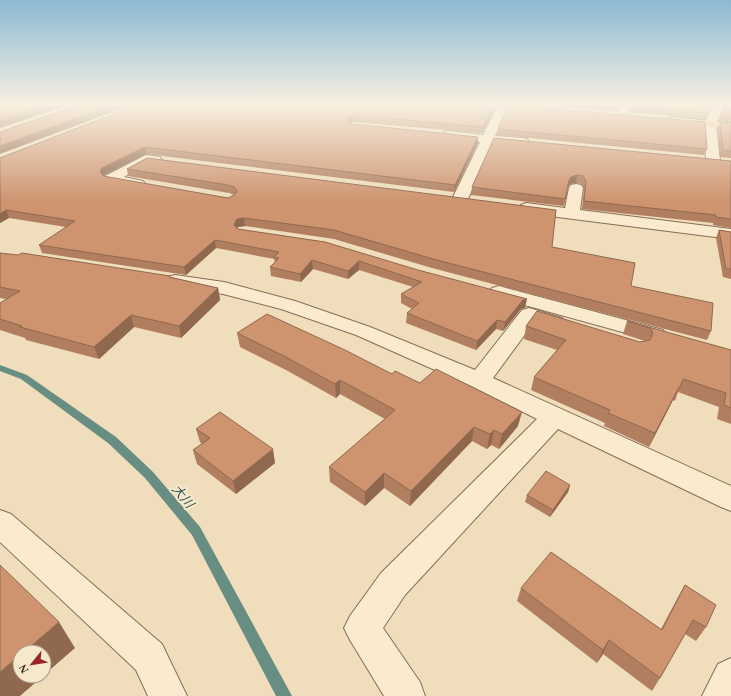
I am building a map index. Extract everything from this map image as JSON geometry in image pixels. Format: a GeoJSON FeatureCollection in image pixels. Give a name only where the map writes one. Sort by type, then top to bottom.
{"type":"FeatureCollection","features":[{"type":"Feature","properties":{"kind":"street"},"geometry":{"type":"LineString","coordinates":[[464,136],[534,143]]}},
{"type":"Feature","properties":{"kind":"street"},"geometry":{"type":"LineString","coordinates":[[698,159],[719,161],[713,136]]}},
{"type":"Feature","properties":{"kind":"street"},"geometry":{"type":"LineString","coordinates":[[460,200],[487,139]]}},
{"type":"Feature","properties":{"kind":"street"},"geometry":{"type":"LineString","coordinates":[[150,186],[110,179],[146,159],[170,162]]}},
{"type":"Feature","properties":{"kind":"street"},"geometry":{"type":"LineString","coordinates":[[572,214],[576,188]]}},
{"type":"Feature","properties":{"kind":"street"},"geometry":{"type":"LineString","coordinates":[[444,197],[475,201]]}},
{"type":"Feature","properties":{"kind":"street"},"geometry":{"type":"LineString","coordinates":[[512,206],[731,234]]}},
{"type":"Feature","properties":{"kind":"street"},"geometry":{"type":"LineString","coordinates":[[155,278],[224,288],[288,305],[363,331],[479,381],[731,499]]}},
{"type":"Feature","properties":{"kind":"street"},"geometry":{"type":"LineString","coordinates":[[478,287],[670,339]]}},
{"type":"Feature","properties":{"kind":"street"},"geometry":{"type":"LineString","coordinates":[[479,381],[529,314],[636,347]]}},
{"type":"Feature","properties":{"kind":"street"},"geometry":{"type":"LineString","coordinates":[[406,696],[362,628],[393,584],[554,417]]}},
{"type":"Feature","properties":{"kind":"street"},"geometry":{"type":"LineString","coordinates":[[0,523],[149,657],[168,696]]}},
{"type":"Feature","properties":{"kind":"street"},"geometry":{"type":"LineString","coordinates":[[721,696],[731,677]]}},
{"type":"Feature","properties":{"kind":"building"},"geometry":{"type":"Polygon","coordinates":[[[0,136],[26,136],[0,146],[0,136]]]}},
{"type":"Feature","properties":{"kind":"building"},"geometry":{"type":"Polygon","coordinates":[[[56,136],[478,137],[455,185],[145,147],[102,168],[100,171],[103,176],[228,198],[234,195],[237,191],[234,187],[228,185],[127,169],[147,158],[556,210],[552,247],[635,263],[631,286],[713,303],[711,331],[433,259],[334,230],[244,218],[237,219],[234,225],[238,229],[325,242],[418,270],[527,299],[523,300],[505,322],[497,320],[477,341],[407,313],[419,303],[401,294],[422,282],[359,261],[348,271],[312,260],[300,274],[270,267],[279,258],[274,257],[279,252],[215,240],[184,267],[39,245],[75,221],[6,210],[0,214],[0,158],[56,136]]]}},
{"type":"Feature","properties":{"kind":"building"},"geometry":{"type":"Polygon","coordinates":[[[576,136],[706,136],[707,149],[576,136]]]}},
{"type":"Feature","properties":{"kind":"building"},"geometry":{"type":"Polygon","coordinates":[[[721,136],[731,136],[731,151],[723,150],[721,136]]]}},
{"type":"Feature","properties":{"kind":"building"},"geometry":{"type":"Polygon","coordinates":[[[494,138],[731,161],[731,219],[716,217],[716,215],[584,201],[586,181],[583,176],[577,175],[571,177],[569,180],[565,199],[472,187],[494,138]]]}},
{"type":"Feature","properties":{"kind":"building"},"geometry":{"type":"Polygon","coordinates":[[[719,230],[731,232],[731,269],[726,269],[719,230]]]}},
{"type":"Feature","properties":{"kind":"building"},"geometry":{"type":"Polygon","coordinates":[[[0,253],[18,255],[22,253],[170,276],[169,277],[218,288],[179,326],[131,315],[94,347],[20,327],[22,326],[0,319],[0,303],[20,291],[0,287],[0,253]]]}},
{"type":"Feature","properties":{"kind":"building"},"geometry":{"type":"Polygon","coordinates":[[[537,311],[640,342],[650,340],[653,333],[650,328],[627,321],[731,350],[731,408],[724,405],[726,393],[683,379],[655,433],[608,413],[610,410],[534,377],[566,340],[526,326],[537,311]]]}},
{"type":"Feature","properties":{"kind":"building"},"geometry":{"type":"Polygon","coordinates":[[[267,314],[345,350],[392,374],[395,371],[420,383],[436,369],[522,412],[502,434],[494,430],[490,434],[474,427],[411,491],[384,473],[365,492],[329,467],[395,410],[340,380],[335,384],[284,356],[237,333],[267,314]]]}},
{"type":"Feature","properties":{"kind":"building"},"geometry":{"type":"Polygon","coordinates":[[[220,412],[273,449],[233,481],[193,450],[210,438],[196,429],[220,412]]]}},
{"type":"Feature","properties":{"kind":"building"},"geometry":{"type":"Polygon","coordinates":[[[546,471],[570,485],[553,510],[527,495],[546,471]]]}},
{"type":"Feature","properties":{"kind":"building"},"geometry":{"type":"Polygon","coordinates":[[[551,552],[662,630],[685,585],[716,605],[706,627],[693,620],[660,678],[609,640],[603,650],[521,588],[551,552]]]}},
{"type":"Feature","properties":{"kind":"building"},"geometry":{"type":"Polygon","coordinates":[[[0,565],[59,622],[33,644],[12,644],[12,662],[0,672],[0,565]]]}},
{"type":"Feature","properties":{"kind":"waterway","name":"大川"},"geometry":{"type":"LineString","coordinates":[[0,368],[24,377],[112,440],[149,475],[196,531],[284,696]]}}]}
